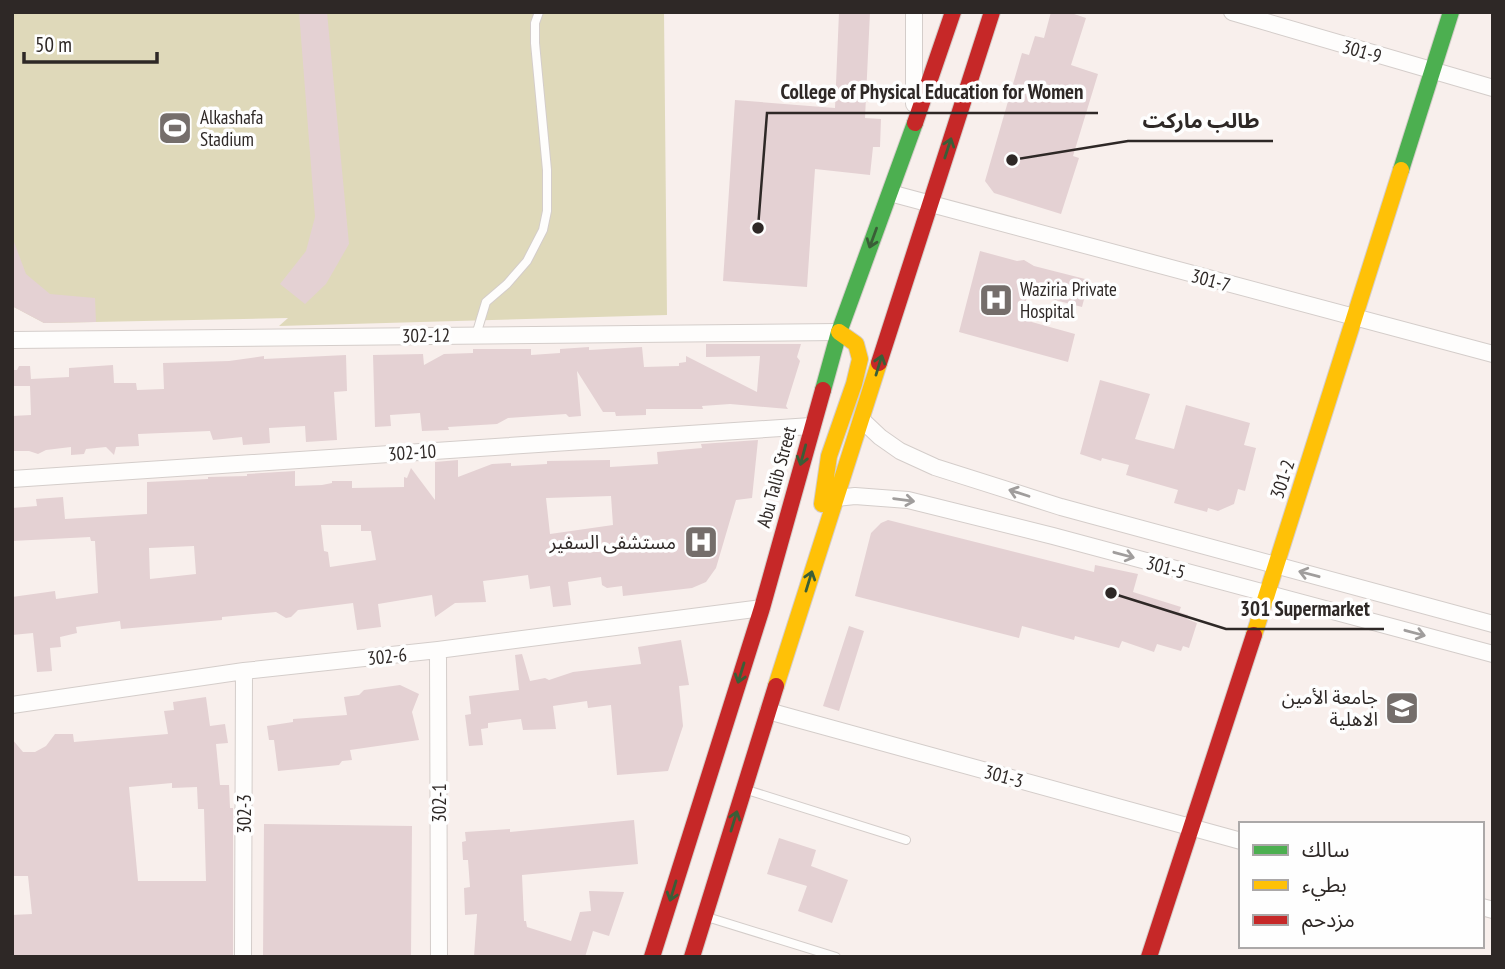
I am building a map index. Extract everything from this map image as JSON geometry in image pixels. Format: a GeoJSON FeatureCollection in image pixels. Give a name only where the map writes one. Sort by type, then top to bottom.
{"type":"FeatureCollection","features":[{"type":"Feature","properties":{"kind":"main road","name":"Abu Talib Street"},"geometry":{"type":"LineString","coordinates":[[692,957],[768,711],[780,612],[811,426],[839,332],[953,12]]}},
{"type":"Feature","properties":{"kind":"main road","name":"Abu Talib Street"},"geometry":{"type":"LineString","coordinates":[[652,957],[780,612],[820,544],[992,12]]}},
{"type":"Feature","properties":{"kind":"main road","name":"301-2"},"geometry":{"type":"LineString","coordinates":[[1149,957],[1451,12]]}},
{"type":"Feature","properties":{"kind":"main road"},"geometry":{"type":"LineString","coordinates":[[820,544],[821,509],[828,460],[859,361],[859,351],[855,343],[839,332]]}},
{"type":"Feature","properties":{"kind":"street"},"geometry":{"type":"LineString","coordinates":[[914,12],[914,127]]}},
{"type":"Feature","properties":{"kind":"street","name":"301-9"},"geometry":{"type":"LineString","coordinates":[[1233,12],[1493,88]]}},
{"type":"Feature","properties":{"kind":"street","name":"301-7"},"geometry":{"type":"LineString","coordinates":[[890,193],[1493,354]]}},
{"type":"Feature","properties":{"kind":"street","name":"302-12"},"geometry":{"type":"LineString","coordinates":[[12,340],[839,332]]}},
{"type":"Feature","properties":{"kind":"street","name":"301-5"},"geometry":{"type":"LineString","coordinates":[[862,420],[900,451],[934,467],[1061,507],[1493,624]]}},
{"type":"Feature","properties":{"kind":"street","name":"302-10"},"geometry":{"type":"LineString","coordinates":[[12,479],[811,426]]}},
{"type":"Feature","properties":{"kind":"street","name":"301-5"},"geometry":{"type":"LineString","coordinates":[[836,498],[855,496],[908,500],[1493,654]]}},
{"type":"Feature","properties":{"kind":"street"},"geometry":{"type":"LineString","coordinates":[[1053,536],[1061,507]]}},
{"type":"Feature","properties":{"kind":"street","name":"302-6"},"geometry":{"type":"LineString","coordinates":[[12,705],[244,671],[780,612]]}},
{"type":"Feature","properties":{"kind":"street"},"geometry":{"type":"LineString","coordinates":[[1453,643],[1462,615]]}},
{"type":"Feature","properties":{"kind":"street","name":"302-1"},"geometry":{"type":"LineString","coordinates":[[438,650],[439,957]]}},
{"type":"Feature","properties":{"kind":"street","name":"302-3"},"geometry":{"type":"LineString","coordinates":[[243,957],[244,671]]}},
{"type":"Feature","properties":{"kind":"street","name":"301-3"},"geometry":{"type":"LineString","coordinates":[[768,711],[1239,840]]}},
{"type":"Feature","properties":{"kind":"lane"},"geometry":{"type":"LineString","coordinates":[[476,335],[486,302],[507,284],[527,261],[544,230],[547,170],[535,33],[539,12]]}},
{"type":"Feature","properties":{"kind":"lane"},"geometry":{"type":"LineString","coordinates":[[744,789],[906,840]]}},
{"type":"Feature","properties":{"kind":"lane"},"geometry":{"type":"LineString","coordinates":[[704,916],[836,957]]}},
{"type":"Feature","properties":{"kind":"shaded area"},"geometry":{"type":"Polygon","coordinates":[[[12,12],[664,12],[667,315],[279,326],[288,318],[44,323],[12,306],[12,12]]]}},
{"type":"Feature","properties":{"kind":"building"},"geometry":{"type":"Polygon","coordinates":[[[299,12],[327,12],[349,244],[326,284],[305,304],[280,284],[306,251],[315,217],[299,12]]]}},
{"type":"Feature","properties":{"kind":"building"},"geometry":{"type":"Polygon","coordinates":[[[839,12],[870,12],[865,118],[881,119],[880,147],[873,147],[870,175],[815,169],[807,287],[723,281],[735,100],[835,108],[839,12]]]}},
{"type":"Feature","properties":{"kind":"building"},"geometry":{"type":"Polygon","coordinates":[[[1051,12],[1068,12],[1086,18],[1071,65],[1098,74],[1073,156],[1079,158],[1061,214],[994,193],[985,181],[1022,53],[1029,55],[1035,36],[1044,38],[1051,12]]]}},
{"type":"Feature","properties":{"kind":"building"},"geometry":{"type":"Polygon","coordinates":[[[12,242],[26,274],[50,294],[95,298],[96,322],[44,323],[12,306],[12,242]]]}},
{"type":"Feature","properties":{"kind":"building","name":"Waziria Private Hospital"},"geometry":{"type":"Polygon","coordinates":[[[980,251],[1017,261],[1024,260],[1034,266],[1089,280],[1082,307],[1028,293],[1021,319],[1075,334],[1068,362],[959,332],[980,251]]]}},
{"type":"Feature","properties":{"kind":"building"},"geometry":{"type":"Polygon","coordinates":[[[706,344],[801,344],[797,357],[800,361],[786,406],[788,409],[730,404],[702,406],[703,409],[646,409],[646,415],[616,416],[615,412],[603,412],[577,371],[581,416],[569,417],[566,414],[508,418],[497,424],[422,431],[420,413],[390,415],[391,426],[375,427],[373,355],[423,354],[424,365],[444,354],[473,353],[473,349],[531,349],[531,355],[560,353],[560,349],[642,347],[644,367],[679,366],[679,363],[686,362],[686,356],[757,392],[760,356],[706,357],[706,344]]]}},
{"type":"Feature","properties":{"kind":"building"},"geometry":{"type":"Polygon","coordinates":[[[346,355],[347,391],[334,392],[337,440],[306,442],[305,426],[269,428],[270,443],[243,445],[242,437],[213,440],[210,431],[138,434],[139,446],[116,447],[114,455],[106,447],[86,449],[84,454],[71,455],[71,447],[46,450],[38,454],[12,451],[12,416],[31,415],[30,386],[12,386],[12,370],[17,370],[19,366],[30,366],[31,379],[69,377],[69,368],[113,365],[114,383],[136,383],[137,390],[164,389],[163,363],[229,361],[264,356],[264,359],[346,355]]]}},
{"type":"Feature","properties":{"kind":"building"},"geometry":{"type":"Polygon","coordinates":[[[1100,380],[1150,394],[1135,439],[1174,449],[1186,405],[1250,423],[1244,445],[1256,448],[1245,491],[1238,489],[1234,504],[1218,511],[1208,508],[1207,512],[1174,503],[1178,490],[1126,475],[1129,465],[1102,458],[1101,461],[1080,454],[1100,380]]]}},
{"type":"Feature","properties":{"kind":"building"},"geometry":{"type":"Polygon","coordinates":[[[758,440],[752,498],[736,500],[716,568],[706,582],[692,588],[623,596],[622,586],[607,588],[602,585],[601,577],[568,582],[571,605],[553,607],[550,586],[530,589],[528,575],[483,581],[486,602],[455,603],[435,617],[432,595],[378,604],[381,627],[357,630],[353,603],[298,610],[286,618],[276,612],[121,629],[120,621],[76,627],[77,633],[60,637],[61,647],[50,648],[52,671],[37,672],[33,633],[12,635],[12,597],[55,591],[56,599],[98,593],[95,541],[91,541],[90,537],[12,541],[12,508],[37,506],[36,499],[63,497],[65,519],[147,514],[147,482],[295,471],[295,486],[352,481],[352,488],[404,487],[404,477],[407,478],[411,468],[435,500],[435,462],[458,460],[458,477],[492,464],[511,463],[511,466],[547,464],[547,461],[610,460],[610,467],[658,464],[657,452],[702,448],[701,444],[758,440]],[[611,496],[546,498],[550,534],[613,525],[611,496]],[[321,525],[324,551],[328,552],[330,567],[376,560],[371,531],[361,531],[361,525],[321,525]],[[194,546],[149,548],[150,579],[196,574],[194,546]]]}},
{"type":"Feature","properties":{"kind":"building"},"geometry":{"type":"Polygon","coordinates":[[[888,520],[1094,572],[1095,565],[1138,574],[1133,592],[1181,607],[1179,612],[1188,615],[1187,619],[1197,623],[1189,648],[1183,646],[1181,651],[1157,644],[1154,652],[1122,641],[1119,648],[1075,636],[1074,640],[1022,626],[1019,638],[855,596],[871,533],[888,520]]]}},
{"type":"Feature","properties":{"kind":"building"},"geometry":{"type":"Polygon","coordinates":[[[849,626],[864,631],[839,711],[823,706],[849,626]]]}},
{"type":"Feature","properties":{"kind":"building"},"geometry":{"type":"Polygon","coordinates":[[[681,640],[689,685],[679,686],[683,726],[668,771],[617,775],[611,705],[588,708],[587,701],[553,706],[556,729],[523,730],[521,719],[488,723],[488,728],[481,729],[483,745],[469,746],[465,715],[471,714],[469,696],[519,690],[515,655],[522,654],[530,681],[545,678],[549,680],[573,672],[641,664],[638,647],[681,640]]]}},
{"type":"Feature","properties":{"kind":"building"},"geometry":{"type":"Polygon","coordinates":[[[400,685],[419,694],[412,712],[419,740],[350,750],[352,760],[342,761],[339,765],[278,771],[274,740],[269,740],[267,726],[293,722],[293,719],[347,715],[344,697],[359,695],[364,690],[400,685]]]}},
{"type":"Feature","properties":{"kind":"building"},"geometry":{"type":"Polygon","coordinates":[[[206,697],[210,726],[225,724],[228,743],[216,744],[220,785],[229,785],[230,808],[233,808],[233,957],[14,957],[12,915],[32,914],[28,876],[12,876],[12,739],[23,752],[35,752],[46,746],[55,734],[73,734],[74,742],[168,734],[164,711],[174,710],[173,702],[206,697]],[[172,783],[129,787],[138,881],[206,881],[204,809],[198,809],[197,787],[172,788],[172,783]]]}},
{"type":"Feature","properties":{"kind":"building"},"geometry":{"type":"Polygon","coordinates":[[[634,820],[638,864],[522,875],[524,921],[527,927],[571,941],[580,912],[591,911],[589,891],[624,892],[609,936],[593,931],[585,957],[474,957],[477,914],[465,915],[464,888],[470,887],[468,860],[463,860],[462,842],[466,841],[465,832],[510,829],[510,832],[634,820]]]}},
{"type":"Feature","properties":{"kind":"building"},"geometry":{"type":"Polygon","coordinates":[[[264,824],[412,826],[411,957],[263,957],[264,824]]]}},
{"type":"Feature","properties":{"kind":"building"},"geometry":{"type":"Polygon","coordinates":[[[779,838],[816,850],[811,866],[848,880],[832,923],[798,911],[807,886],[767,874],[779,838]]]}},
{"type":"Feature","properties":{"kind":"traffic: fast"},"geometry":{"type":"LineString","coordinates":[[1401,170],[1451,12]]}},
{"type":"Feature","properties":{"kind":"traffic: fast"},"geometry":{"type":"LineString","coordinates":[[823,390],[839,332],[915,123]]}},
{"type":"Feature","properties":{"kind":"traffic: slow"},"geometry":{"type":"LineString","coordinates":[[1254,635],[1401,170]]}},
{"type":"Feature","properties":{"kind":"traffic: slow"},"geometry":{"type":"LineString","coordinates":[[822,504],[829,456],[860,359],[856,344],[839,332]]}},
{"type":"Feature","properties":{"kind":"traffic: slow"},"geometry":{"type":"LineString","coordinates":[[776,686],[879,363]]}},
{"type":"Feature","properties":{"kind":"traffic: jam"},"geometry":{"type":"LineString","coordinates":[[915,123],[953,12]]}},
{"type":"Feature","properties":{"kind":"traffic: jam"},"geometry":{"type":"LineString","coordinates":[[879,363],[992,12]]}},
{"type":"Feature","properties":{"kind":"traffic: jam"},"geometry":{"type":"LineString","coordinates":[[652,957],[762,608],[823,390]]}},
{"type":"Feature","properties":{"kind":"traffic: jam"},"geometry":{"type":"LineString","coordinates":[[1149,957],[1254,635]]}},
{"type":"Feature","properties":{"kind":"traffic: jam"},"geometry":{"type":"LineString","coordinates":[[692,957],[776,686]]}},
{"type":"Feature","properties":{"kind":"place","name":"Alkashafa Stadium"},"geometry":{"type":"Point","coordinates":[175,128]}},
{"type":"Feature","properties":{"kind":"place","name":"طالب ماركت"},"geometry":{"type":"Point","coordinates":[1012,160]}},
{"type":"Feature","properties":{"kind":"place","name":"College of Physical Education for Women"},"geometry":{"type":"Point","coordinates":[758,228]}},
{"type":"Feature","properties":{"kind":"place","name":"Waziria Private Hospital"},"geometry":{"type":"Point","coordinates":[996,300]}},
{"type":"Feature","properties":{"kind":"place","name":"مستشفى السفير"},"geometry":{"type":"Point","coordinates":[701,542]}},
{"type":"Feature","properties":{"kind":"place","name":"301 Supermarket"},"geometry":{"type":"Point","coordinates":[1111,593]}},
{"type":"Feature","properties":{"kind":"place","name":"جامعة الأمين الاهلية"},"geometry":{"type":"Point","coordinates":[1402,708]}}]}
